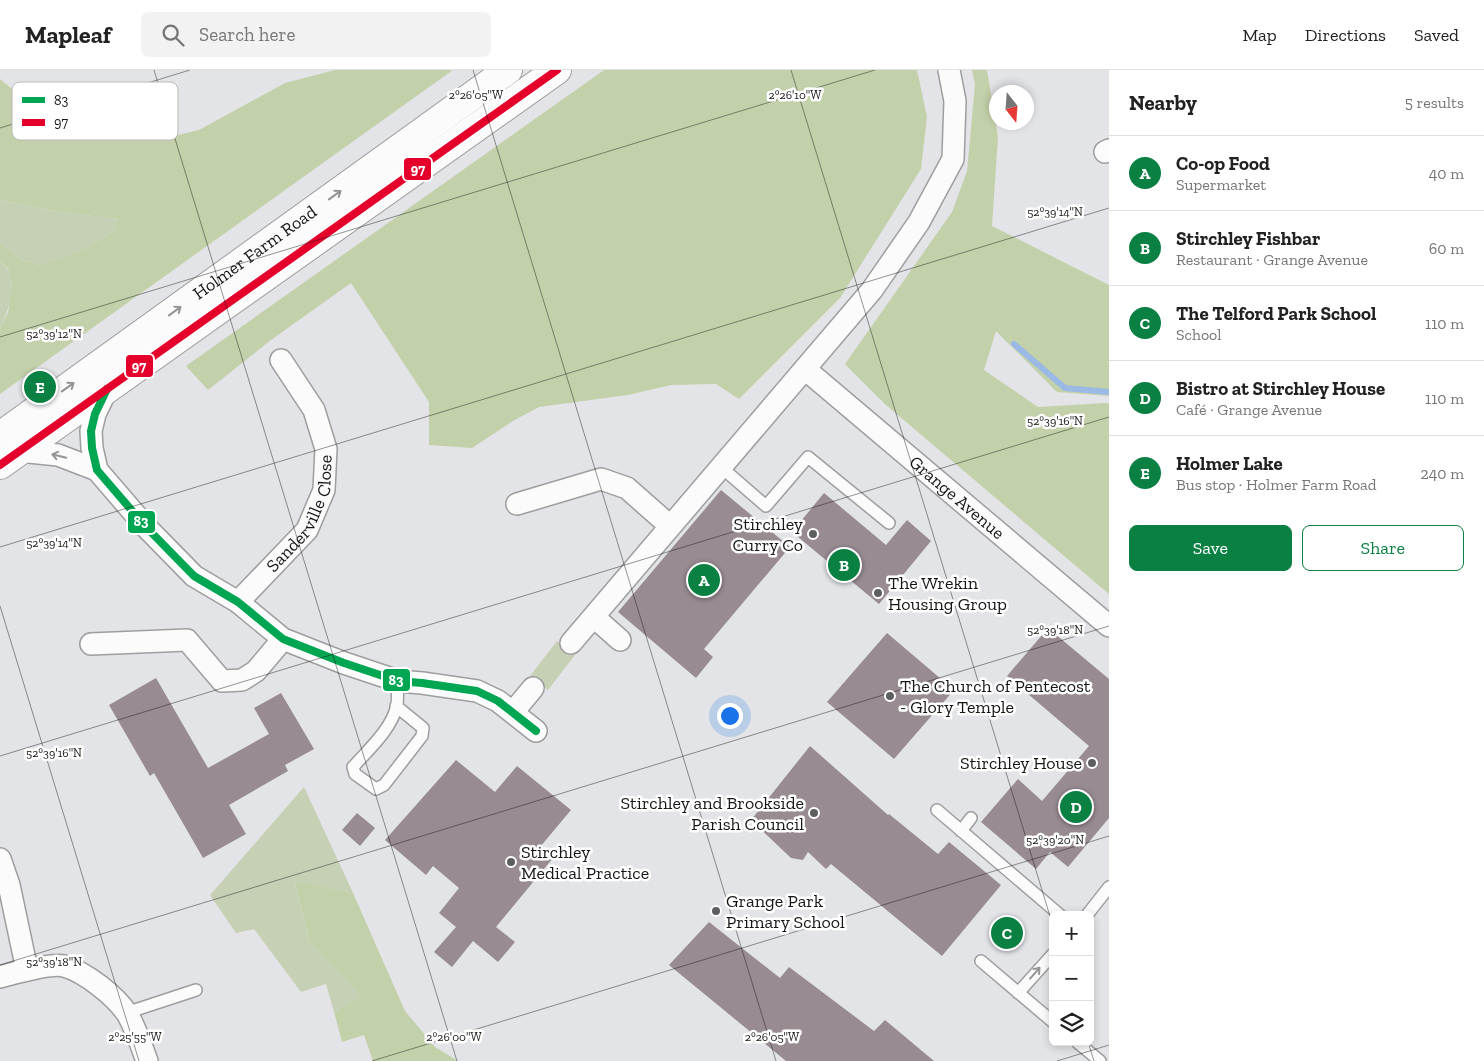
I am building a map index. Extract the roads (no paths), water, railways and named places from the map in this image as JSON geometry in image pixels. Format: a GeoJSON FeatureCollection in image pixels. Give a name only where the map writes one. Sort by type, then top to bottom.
{"type":"FeatureCollection","features":[{"type":"Feature","properties":{"kind":"street","name":"Holmer Farm Road"},"geometry":{"type":"LineString","coordinates":[[6,451],[107,388],[557,70]]}},
{"type":"Feature","properties":{"kind":"street"},"geometry":{"type":"LineString","coordinates":[[571,643],[872,290],[919,222],[953,159],[955,101],[949,70]]}},
{"type":"Feature","properties":{"kind":"street","name":"Holmer Farm Road"},"geometry":{"type":"LineString","coordinates":[[6,451],[505,71]]}},
{"type":"Feature","properties":{"kind":"street","name":"Sanderville Close"},"geometry":{"type":"LineString","coordinates":[[238,602],[307,530],[324,490],[326,449],[314,410],[280,360]]}},
{"type":"Feature","properties":{"kind":"street","name":"Grange Avenue"},"geometry":{"type":"LineString","coordinates":[[805,369],[1109,626]]}},
{"type":"Feature","properties":{"kind":"street"},"geometry":{"type":"LineString","coordinates":[[107,388],[95,414],[92,431],[92,448],[97,470],[146,527],[194,576],[238,602],[283,639],[344,663],[398,681],[477,691],[498,701],[536,731]]}},
{"type":"Feature","properties":{"kind":"street"},"geometry":{"type":"LineString","coordinates":[[6,451],[58,455],[97,470]]}},
{"type":"Feature","properties":{"kind":"street"},"geometry":{"type":"LineString","coordinates":[[517,504],[601,479],[627,488],[670,526]]}},
{"type":"Feature","properties":{"kind":"street"},"geometry":{"type":"LineString","coordinates":[[594,617],[620,640]]}},
{"type":"Feature","properties":{"kind":"street"},"geometry":{"type":"LineString","coordinates":[[91,644],[187,640],[222,681],[242,680],[256,671],[283,639]]}},
{"type":"Feature","properties":{"kind":"street"},"geometry":{"type":"LineString","coordinates":[[513,712],[533,688]]}},
{"type":"Feature","properties":{"kind":"street"},"geometry":{"type":"LineString","coordinates":[[0,859],[8,885],[27,970]]}},
{"type":"Feature","properties":{"kind":"street"},"geometry":{"type":"LineString","coordinates":[[0,977],[27,970],[63,966],[98,983],[126,1013],[134,1027],[146,1061]]}},
{"type":"Feature","properties":{"kind":"lane"},"geometry":{"type":"LineString","coordinates":[[721,467],[766,506],[808,457],[889,523]]}},
{"type":"Feature","properties":{"kind":"lane"},"geometry":{"type":"LineString","coordinates":[[396,706],[423,728],[422,736],[384,786],[376,789],[355,774],[353,767],[382,734],[390,721],[396,706],[398,681]]}},
{"type":"Feature","properties":{"kind":"lane"},"geometry":{"type":"LineString","coordinates":[[937,810],[1055,911]]}},
{"type":"Feature","properties":{"kind":"lane"},"geometry":{"type":"LineString","coordinates":[[961,831],[971,818]]}},
{"type":"Feature","properties":{"kind":"lane"},"geometry":{"type":"LineString","coordinates":[[1090,911],[1109,887]]}},
{"type":"Feature","properties":{"kind":"lane"},"geometry":{"type":"LineString","coordinates":[[1018,993],[1051,956]]}},
{"type":"Feature","properties":{"kind":"lane"},"geometry":{"type":"LineString","coordinates":[[981,962],[1049,1019]]}},
{"type":"Feature","properties":{"kind":"lane"},"geometry":{"type":"LineString","coordinates":[[126,1013],[196,990]]}},
{"type":"Feature","properties":{"kind":"lane"},"geometry":{"type":"LineString","coordinates":[[1082,1046],[1100,1061]]}},
{"type":"Feature","properties":{"kind":"waterway"},"geometry":{"type":"LineString","coordinates":[[1014,344],[1065,388],[1109,392]]}},
{"type":"Feature","properties":{"kind":"place","name":"Holmer Lake"},"geometry":{"type":"Point","coordinates":[40,387]}},
{"type":"Feature","properties":{"kind":"place","name":"Stirchley Curry Co"},"geometry":{"type":"Point","coordinates":[813,534]}},
{"type":"Feature","properties":{"kind":"place","name":"Stirchley Fishbar"},"geometry":{"type":"Point","coordinates":[844,565]}},
{"type":"Feature","properties":{"kind":"place","name":"Co-op Food"},"geometry":{"type":"Point","coordinates":[704,580]}},
{"type":"Feature","properties":{"kind":"place","name":"The Wrekin Housing Group"},"geometry":{"type":"Point","coordinates":[878,593]}},
{"type":"Feature","properties":{"kind":"place","name":"The Church of Pentecost - Glory Temple"},"geometry":{"type":"Point","coordinates":[890,696]}},
{"type":"Feature","properties":{"kind":"place","name":"Stirchley House"},"geometry":{"type":"Point","coordinates":[1092,763]}},
{"type":"Feature","properties":{"kind":"place","name":"Bistro at Stirchley House"},"geometry":{"type":"Point","coordinates":[1076,807]}},
{"type":"Feature","properties":{"kind":"place","name":"Stirchley and Brookside Parish Council"},"geometry":{"type":"Point","coordinates":[814,813]}},
{"type":"Feature","properties":{"kind":"place","name":"Stirchley Medical Practice"},"geometry":{"type":"Point","coordinates":[511,862]}},
{"type":"Feature","properties":{"kind":"place","name":"Grange Park Primary School"},"geometry":{"type":"Point","coordinates":[716,911]}},
{"type":"Feature","properties":{"kind":"place","name":"The Telford Park School"},"geometry":{"type":"Point","coordinates":[1007,933]}}]}
